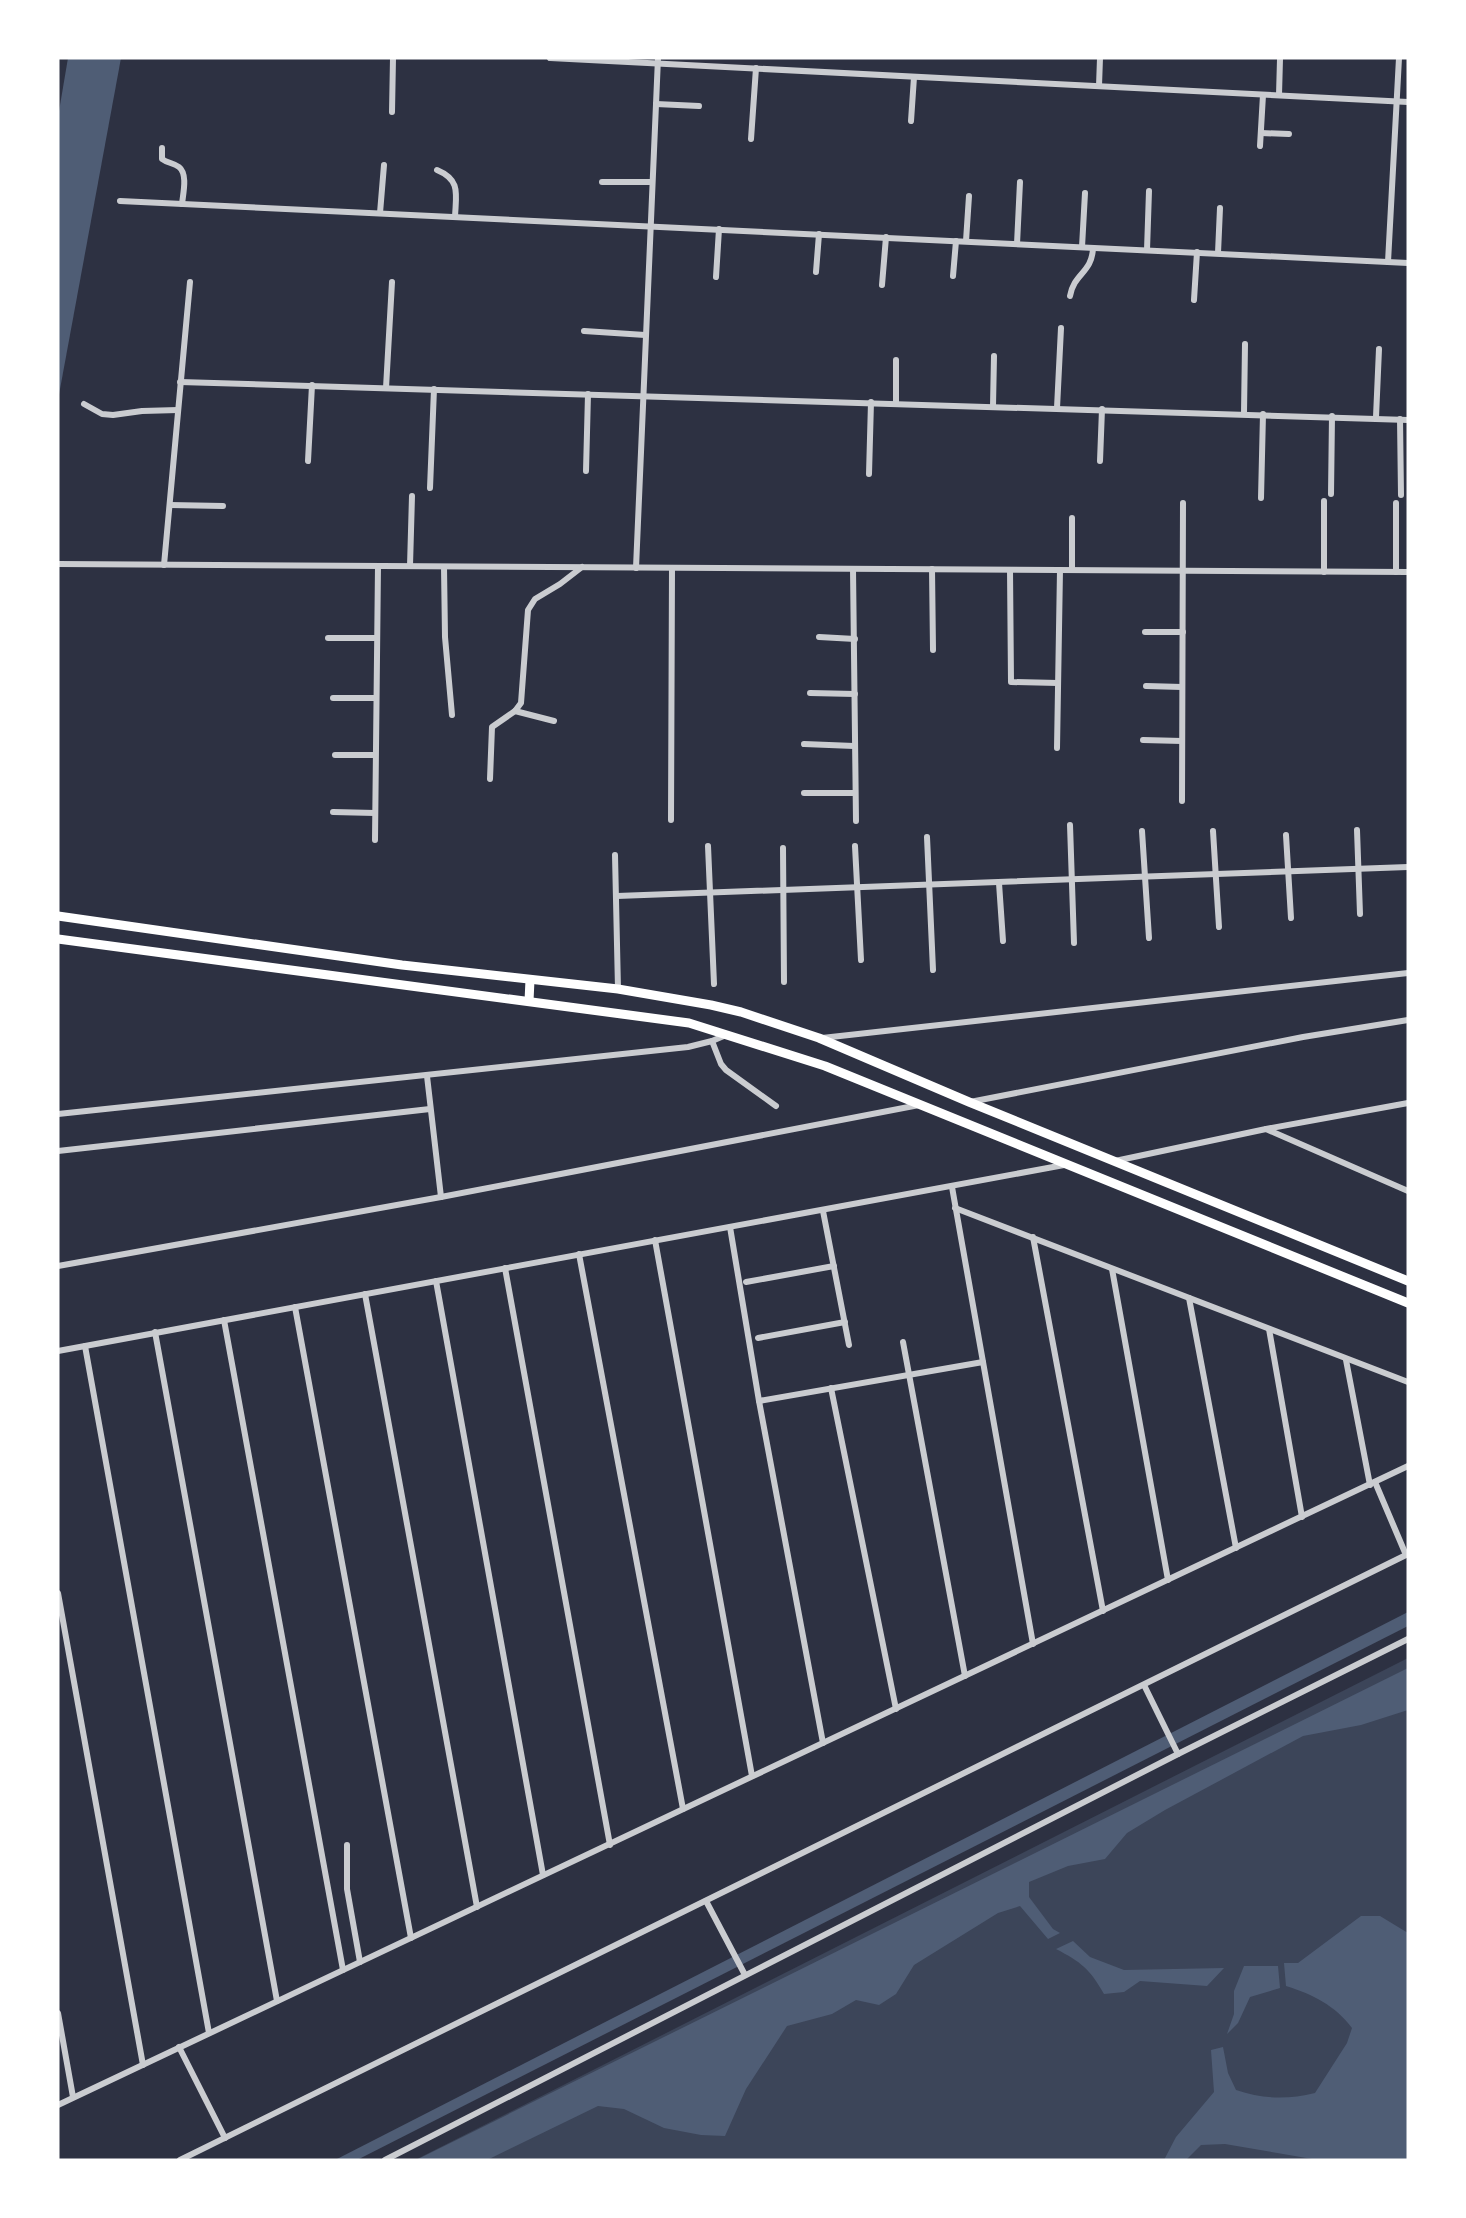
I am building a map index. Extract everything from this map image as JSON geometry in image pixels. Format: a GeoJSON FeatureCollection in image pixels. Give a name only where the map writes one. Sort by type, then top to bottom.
{"type":"FeatureCollection","features":[{"type":"Feature","properties":{"kind":"main road"},"geometry":{"type":"LineString","coordinates":[[58,916],[402,965],[618,989],[721,1007],[819,1038],[1408,1281]]}},
{"type":"Feature","properties":{"kind":"main road"},"geometry":{"type":"LineString","coordinates":[[58,939],[689,1023],[825,1066],[1408,1303]]}},
{"type":"Feature","properties":{"kind":"main road"},"geometry":{"type":"LineString","coordinates":[[529,1001],[530,980]]}},
{"type":"Feature","properties":{"kind":"street"},"geometry":{"type":"LineString","coordinates":[[392,112],[393,58]]}},
{"type":"Feature","properties":{"kind":"street"},"geometry":{"type":"LineString","coordinates":[[550,58],[696,62],[914,77],[1408,102]]}},
{"type":"Feature","properties":{"kind":"street"},"geometry":{"type":"LineString","coordinates":[[1099,86],[1100,58]]}},
{"type":"Feature","properties":{"kind":"street"},"geometry":{"type":"LineString","coordinates":[[1388,262],[1399,58]]}},
{"type":"Feature","properties":{"kind":"street"},"geometry":{"type":"LineString","coordinates":[[1279,95],[1280,59]]}},
{"type":"Feature","properties":{"kind":"street"},"geometry":{"type":"LineString","coordinates":[[636,568],[657,61]]}},
{"type":"Feature","properties":{"kind":"street"},"geometry":{"type":"LineString","coordinates":[[751,139],[756,68]]}},
{"type":"Feature","properties":{"kind":"street"},"geometry":{"type":"LineString","coordinates":[[911,121],[914,77]]}},
{"type":"Feature","properties":{"kind":"street"},"geometry":{"type":"LineString","coordinates":[[1260,146],[1263,95]]}},
{"type":"Feature","properties":{"kind":"street"},"geometry":{"type":"LineString","coordinates":[[656,104],[699,106]]}},
{"type":"Feature","properties":{"kind":"street"},"geometry":{"type":"LineString","coordinates":[[1261,133],[1289,134]]}},
{"type":"Feature","properties":{"kind":"street"},"geometry":{"type":"LineString","coordinates":[[162,148],[162,159],[178,166],[182,171],[182,204]]}},
{"type":"Feature","properties":{"kind":"street"},"geometry":{"type":"LineString","coordinates":[[380,213],[384,165]]}},
{"type":"Feature","properties":{"kind":"street"},"geometry":{"type":"LineString","coordinates":[[437,170],[453,180],[456,189],[455,217]]}},
{"type":"Feature","properties":{"kind":"street"},"geometry":{"type":"LineString","coordinates":[[602,182],[652,183]]}},
{"type":"Feature","properties":{"kind":"street"},"geometry":{"type":"LineString","coordinates":[[1017,244],[1020,182]]}},
{"type":"Feature","properties":{"kind":"street"},"geometry":{"type":"LineString","coordinates":[[1147,250],[1149,191]]}},
{"type":"Feature","properties":{"kind":"street"},"geometry":{"type":"LineString","coordinates":[[1082,247],[1085,193]]}},
{"type":"Feature","properties":{"kind":"street"},"geometry":{"type":"LineString","coordinates":[[966,241],[969,196]]}},
{"type":"Feature","properties":{"kind":"street"},"geometry":{"type":"LineString","coordinates":[[120,201],[1408,263]]}},
{"type":"Feature","properties":{"kind":"street"},"geometry":{"type":"LineString","coordinates":[[1218,253],[1220,208]]}},
{"type":"Feature","properties":{"kind":"street"},"geometry":{"type":"LineString","coordinates":[[716,277],[719,229]]}},
{"type":"Feature","properties":{"kind":"street"},"geometry":{"type":"LineString","coordinates":[[816,272],[819,234]]}},
{"type":"Feature","properties":{"kind":"street"},"geometry":{"type":"LineString","coordinates":[[882,285],[886,237]]}},
{"type":"Feature","properties":{"kind":"street"},"geometry":{"type":"LineString","coordinates":[[953,275],[956,241]]}},
{"type":"Feature","properties":{"kind":"street"},"geometry":{"type":"LineString","coordinates":[[1070,296],[1076,278],[1088,269],[1091,263],[1093,247]]}},
{"type":"Feature","properties":{"kind":"street"},"geometry":{"type":"LineString","coordinates":[[1195,300],[1197,252]]}},
{"type":"Feature","properties":{"kind":"street"},"geometry":{"type":"LineString","coordinates":[[164,565],[190,282]]}},
{"type":"Feature","properties":{"kind":"street"},"geometry":{"type":"LineString","coordinates":[[386,388],[392,282]]}},
{"type":"Feature","properties":{"kind":"street"},"geometry":{"type":"LineString","coordinates":[[1057,408],[1061,328]]}},
{"type":"Feature","properties":{"kind":"street"},"geometry":{"type":"LineString","coordinates":[[584,331],[645,335]]}},
{"type":"Feature","properties":{"kind":"street"},"geometry":{"type":"LineString","coordinates":[[1244,413],[1245,344]]}},
{"type":"Feature","properties":{"kind":"street"},"geometry":{"type":"LineString","coordinates":[[1376,417],[1379,349]]}},
{"type":"Feature","properties":{"kind":"street"},"geometry":{"type":"LineString","coordinates":[[993,406],[994,356]]}},
{"type":"Feature","properties":{"kind":"street"},"geometry":{"type":"LineString","coordinates":[[896,360],[896,403]]}},
{"type":"Feature","properties":{"kind":"street"},"geometry":{"type":"LineString","coordinates":[[180,382],[1408,420]]}},
{"type":"Feature","properties":{"kind":"street"},"geometry":{"type":"LineString","coordinates":[[308,461],[312,385]]}},
{"type":"Feature","properties":{"kind":"street"},"geometry":{"type":"LineString","coordinates":[[430,488],[434,389]]}},
{"type":"Feature","properties":{"kind":"street"},"geometry":{"type":"LineString","coordinates":[[586,471],[588,394]]}},
{"type":"Feature","properties":{"kind":"street"},"geometry":{"type":"LineString","coordinates":[[869,474],[871,402]]}},
{"type":"Feature","properties":{"kind":"street"},"geometry":{"type":"LineString","coordinates":[[84,404],[102,414],[113,415],[178,410]]}},
{"type":"Feature","properties":{"kind":"street"},"geometry":{"type":"LineString","coordinates":[[1100,461],[1102,409]]}},
{"type":"Feature","properties":{"kind":"street"},"geometry":{"type":"LineString","coordinates":[[1261,498],[1263,414]]}},
{"type":"Feature","properties":{"kind":"street"},"geometry":{"type":"LineString","coordinates":[[1331,494],[1332,416]]}},
{"type":"Feature","properties":{"kind":"street"},"geometry":{"type":"LineString","coordinates":[[1400,419],[1401,495]]}},
{"type":"Feature","properties":{"kind":"street"},"geometry":{"type":"LineString","coordinates":[[410,566],[412,496]]}},
{"type":"Feature","properties":{"kind":"street"},"geometry":{"type":"LineString","coordinates":[[1324,572],[1325,501]]}},
{"type":"Feature","properties":{"kind":"street"},"geometry":{"type":"LineString","coordinates":[[1182,801],[1183,503]]}},
{"type":"Feature","properties":{"kind":"street"},"geometry":{"type":"LineString","coordinates":[[1396,503],[1396,572]]}},
{"type":"Feature","properties":{"kind":"street"},"geometry":{"type":"LineString","coordinates":[[170,505],[223,506]]}},
{"type":"Feature","properties":{"kind":"street"},"geometry":{"type":"LineString","coordinates":[[1072,518],[1072,570]]}},
{"type":"Feature","properties":{"kind":"street"},"geometry":{"type":"LineString","coordinates":[[58,564],[1408,572]]}},
{"type":"Feature","properties":{"kind":"street"},"geometry":{"type":"LineString","coordinates":[[375,841],[378,566]]}},
{"type":"Feature","properties":{"kind":"street"},"geometry":{"type":"LineString","coordinates":[[444,566],[445,637],[452,715]]}},
{"type":"Feature","properties":{"kind":"street"},"geometry":{"type":"LineString","coordinates":[[490,779],[492,727],[515,711],[521,703],[528,610],[535,599],[561,584],[582,567]]}},
{"type":"Feature","properties":{"kind":"street"},"geometry":{"type":"LineString","coordinates":[[671,820],[672,568]]}},
{"type":"Feature","properties":{"kind":"street"},"geometry":{"type":"LineString","coordinates":[[853,569],[856,821]]}},
{"type":"Feature","properties":{"kind":"street"},"geometry":{"type":"LineString","coordinates":[[932,569],[933,650]]}},
{"type":"Feature","properties":{"kind":"street"},"geometry":{"type":"LineString","coordinates":[[1010,570],[1011,682],[1058,683]]}},
{"type":"Feature","properties":{"kind":"street"},"geometry":{"type":"LineString","coordinates":[[1057,748],[1060,570]]}},
{"type":"Feature","properties":{"kind":"street"},"geometry":{"type":"LineString","coordinates":[[1145,632],[1183,632]]}},
{"type":"Feature","properties":{"kind":"street"},"geometry":{"type":"LineString","coordinates":[[819,637],[855,639]]}},
{"type":"Feature","properties":{"kind":"street"},"geometry":{"type":"LineString","coordinates":[[328,638],[376,638]]}},
{"type":"Feature","properties":{"kind":"street"},"geometry":{"type":"LineString","coordinates":[[1146,686],[1182,687]]}},
{"type":"Feature","properties":{"kind":"street"},"geometry":{"type":"LineString","coordinates":[[810,693],[855,694]]}},
{"type":"Feature","properties":{"kind":"street"},"geometry":{"type":"LineString","coordinates":[[333,698],[376,698]]}},
{"type":"Feature","properties":{"kind":"street"},"geometry":{"type":"LineString","coordinates":[[515,711],[554,721]]}},
{"type":"Feature","properties":{"kind":"street"},"geometry":{"type":"LineString","coordinates":[[1143,740],[1182,741]]}},
{"type":"Feature","properties":{"kind":"street"},"geometry":{"type":"LineString","coordinates":[[804,744],[854,746]]}},
{"type":"Feature","properties":{"kind":"street"},"geometry":{"type":"LineString","coordinates":[[335,755],[375,755]]}},
{"type":"Feature","properties":{"kind":"street"},"geometry":{"type":"LineString","coordinates":[[804,793],[854,793]]}},
{"type":"Feature","properties":{"kind":"street"},"geometry":{"type":"LineString","coordinates":[[333,812],[375,813]]}},
{"type":"Feature","properties":{"kind":"street"},"geometry":{"type":"LineString","coordinates":[[1070,825],[1074,943]]}},
{"type":"Feature","properties":{"kind":"street"},"geometry":{"type":"LineString","coordinates":[[1357,830],[1360,914]]}},
{"type":"Feature","properties":{"kind":"street"},"geometry":{"type":"LineString","coordinates":[[1142,831],[1149,938]]}},
{"type":"Feature","properties":{"kind":"street"},"geometry":{"type":"LineString","coordinates":[[1213,831],[1219,928]]}},
{"type":"Feature","properties":{"kind":"street"},"geometry":{"type":"LineString","coordinates":[[1286,835],[1291,918]]}},
{"type":"Feature","properties":{"kind":"street"},"geometry":{"type":"LineString","coordinates":[[927,837],[933,970]]}},
{"type":"Feature","properties":{"kind":"street"},"geometry":{"type":"LineString","coordinates":[[708,846],[714,984]]}},
{"type":"Feature","properties":{"kind":"street"},"geometry":{"type":"LineString","coordinates":[[855,846],[861,960]]}},
{"type":"Feature","properties":{"kind":"street"},"geometry":{"type":"LineString","coordinates":[[783,848],[784,982]]}},
{"type":"Feature","properties":{"kind":"street"},"geometry":{"type":"LineString","coordinates":[[615,855],[618,989]]}},
{"type":"Feature","properties":{"kind":"street"},"geometry":{"type":"LineString","coordinates":[[617,896],[1408,867]]}},
{"type":"Feature","properties":{"kind":"street"},"geometry":{"type":"LineString","coordinates":[[999,883],[1003,941]]}},
{"type":"Feature","properties":{"kind":"street"},"geometry":{"type":"LineString","coordinates":[[819,1038],[1408,973]]}},
{"type":"Feature","properties":{"kind":"street"},"geometry":{"type":"LineString","coordinates":[[969,1102],[1303,1037],[1408,1020]]}},
{"type":"Feature","properties":{"kind":"street"},"geometry":{"type":"LineString","coordinates":[[58,1114],[688,1047],[727,1034]]}},
{"type":"Feature","properties":{"kind":"street"},"geometry":{"type":"LineString","coordinates":[[712,1041],[726,1070],[776,1106]]}},
{"type":"Feature","properties":{"kind":"street"},"geometry":{"type":"LineString","coordinates":[[427,1076],[441,1197]]}},
{"type":"Feature","properties":{"kind":"street"},"geometry":{"type":"LineString","coordinates":[[1114,1161],[1408,1103]]}},
{"type":"Feature","properties":{"kind":"street"},"geometry":{"type":"LineString","coordinates":[[58,1266],[441,1197],[920,1105]]}},
{"type":"Feature","properties":{"kind":"street"},"geometry":{"type":"LineString","coordinates":[[58,1152],[430,1109]]}},
{"type":"Feature","properties":{"kind":"street"},"geometry":{"type":"LineString","coordinates":[[1266,1129],[1408,1191]]}},
{"type":"Feature","properties":{"kind":"street"},"geometry":{"type":"LineString","coordinates":[[58,1351],[1067,1164]]}},
{"type":"Feature","properties":{"kind":"street"},"geometry":{"type":"LineString","coordinates":[[951,1187],[1033,1644]]}},
{"type":"Feature","properties":{"kind":"street"},"geometry":{"type":"LineString","coordinates":[[955,1208],[1408,1382]]}},
{"type":"Feature","properties":{"kind":"street"},"geometry":{"type":"LineString","coordinates":[[823,1211],[849,1345]]}},
{"type":"Feature","properties":{"kind":"street"},"geometry":{"type":"LineString","coordinates":[[730,1227],[759,1401],[823,1743]]}},
{"type":"Feature","properties":{"kind":"street"},"geometry":{"type":"LineString","coordinates":[[1033,1237],[1103,1611]]}},
{"type":"Feature","properties":{"kind":"street"},"geometry":{"type":"LineString","coordinates":[[655,1240],[752,1776]]}},
{"type":"Feature","properties":{"kind":"street"},"geometry":{"type":"LineString","coordinates":[[579,1254],[683,1809]]}},
{"type":"Feature","properties":{"kind":"street"},"geometry":{"type":"LineString","coordinates":[[746,1282],[834,1266]]}},
{"type":"Feature","properties":{"kind":"street"},"geometry":{"type":"LineString","coordinates":[[505,1268],[610,1845]]}},
{"type":"Feature","properties":{"kind":"street"},"geometry":{"type":"LineString","coordinates":[[1112,1269],[1168,1580]]}},
{"type":"Feature","properties":{"kind":"street"},"geometry":{"type":"LineString","coordinates":[[436,1281],[544,1875]]}},
{"type":"Feature","properties":{"kind":"street"},"geometry":{"type":"LineString","coordinates":[[365,1294],[477,1907]]}},
{"type":"Feature","properties":{"kind":"street"},"geometry":{"type":"LineString","coordinates":[[1189,1298],[1236,1548]]}},
{"type":"Feature","properties":{"kind":"street"},"geometry":{"type":"LineString","coordinates":[[295,1307],[411,1938]]}},
{"type":"Feature","properties":{"kind":"street"},"geometry":{"type":"LineString","coordinates":[[224,1320],[343,1970]]}},
{"type":"Feature","properties":{"kind":"street"},"geometry":{"type":"LineString","coordinates":[[758,1338],[845,1322]]}},
{"type":"Feature","properties":{"kind":"street"},"geometry":{"type":"LineString","coordinates":[[1269,1329],[1302,1517]]}},
{"type":"Feature","properties":{"kind":"street"},"geometry":{"type":"LineString","coordinates":[[155,1332],[277,2001]]}},
{"type":"Feature","properties":{"kind":"street"},"geometry":{"type":"LineString","coordinates":[[903,1342],[911,1373],[965,1676]]}},
{"type":"Feature","properties":{"kind":"street"},"geometry":{"type":"LineString","coordinates":[[85,1346],[209,2033]]}},
{"type":"Feature","properties":{"kind":"street"},"geometry":{"type":"LineString","coordinates":[[180,2160],[1407,1555],[1372,1484],[1346,1360]]}},
{"type":"Feature","properties":{"kind":"street"},"geometry":{"type":"LineString","coordinates":[[759,1401],[983,1362]]}},
{"type":"Feature","properties":{"kind":"street"},"geometry":{"type":"LineString","coordinates":[[831,1388],[896,1709]]}},
{"type":"Feature","properties":{"kind":"street"},"geometry":{"type":"LineString","coordinates":[[58,2105],[1408,1466]]}},
{"type":"Feature","properties":{"kind":"street"},"geometry":{"type":"LineString","coordinates":[[58,1593],[143,2064]]}},
{"type":"Feature","properties":{"kind":"street"},"geometry":{"type":"LineString","coordinates":[[385,2160],[1408,1639]]}},
{"type":"Feature","properties":{"kind":"street"},"geometry":{"type":"LineString","coordinates":[[1143,1685],[1178,1754]]}},
{"type":"Feature","properties":{"kind":"street"},"geometry":{"type":"LineString","coordinates":[[347,1845],[347,1889],[360,1962]]}},
{"type":"Feature","properties":{"kind":"street"},"geometry":{"type":"LineString","coordinates":[[706,1901],[745,1975]]}},
{"type":"Feature","properties":{"kind":"street"},"geometry":{"type":"LineString","coordinates":[[58,2013],[73,2097]]}},
{"type":"Feature","properties":{"kind":"street"},"geometry":{"type":"LineString","coordinates":[[179,2048],[225,2138]]}},
{"type":"Feature","properties":{"kind":"shaded area"},"geometry":{"type":"Polygon","coordinates":[[[68,58],[121,58],[58,400],[58,117],[68,58]]]}},
{"type":"Feature","properties":{"kind":"shaded area"},"geometry":{"type":"Polygon","coordinates":[[[1408,1612],[1408,1626],[357,2160],[335,2160],[1408,1612]]]}},
{"type":"Feature","properties":{"kind":"shaded area"},"geometry":{"type":"Polygon","coordinates":[[[1408,1658],[1408,2160],[415,2160],[1408,1658]]]}},
{"type":"Feature","properties":{"kind":"shaded area"},"geometry":{"type":"Polygon","coordinates":[[[1408,1668],[1408,1710],[1361,1725],[1303,1736],[1127,1833],[1105,1859],[1068,1866],[1029,1882],[1029,1897],[1053,1929],[1060,1933],[1048,1939],[1020,1906],[998,1913],[914,1965],[896,1994],[879,2005],[856,2000],[832,2014],[787,2026],[746,2089],[725,2136],[701,2135],[664,2128],[624,2109],[598,2106],[487,2160],[416,2160],[1408,1668]]]}},
{"type":"Feature","properties":{"kind":"shaded area"},"geometry":{"type":"Polygon","coordinates":[[[1361,1916],[1380,1916],[1408,1933],[1408,2160],[1318,2160],[1225,2144],[1201,2145],[1186,2160],[1164,2160],[1176,2137],[1214,2092],[1211,2050],[1223,2047],[1228,2073],[1236,2090],[1275,2098],[1315,2093],[1347,2043],[1352,2028],[1339,2013],[1323,2002],[1286,1986],[1284,1963],[1298,1963],[1361,1916]]]}},
{"type":"Feature","properties":{"kind":"shaded area"},"geometry":{"type":"Polygon","coordinates":[[[1073,1941],[1090,1957],[1124,1970],[1224,1968],[1207,1986],[1140,1981],[1124,1992],[1104,1994],[1084,1967],[1056,1949],[1073,1941]]]}},
{"type":"Feature","properties":{"kind":"shaded area"},"geometry":{"type":"Polygon","coordinates":[[[1244,1966],[1278,1966],[1280,1988],[1250,1997],[1238,2023],[1227,2034],[1234,2014],[1234,1991],[1244,1966]]]}}]}
